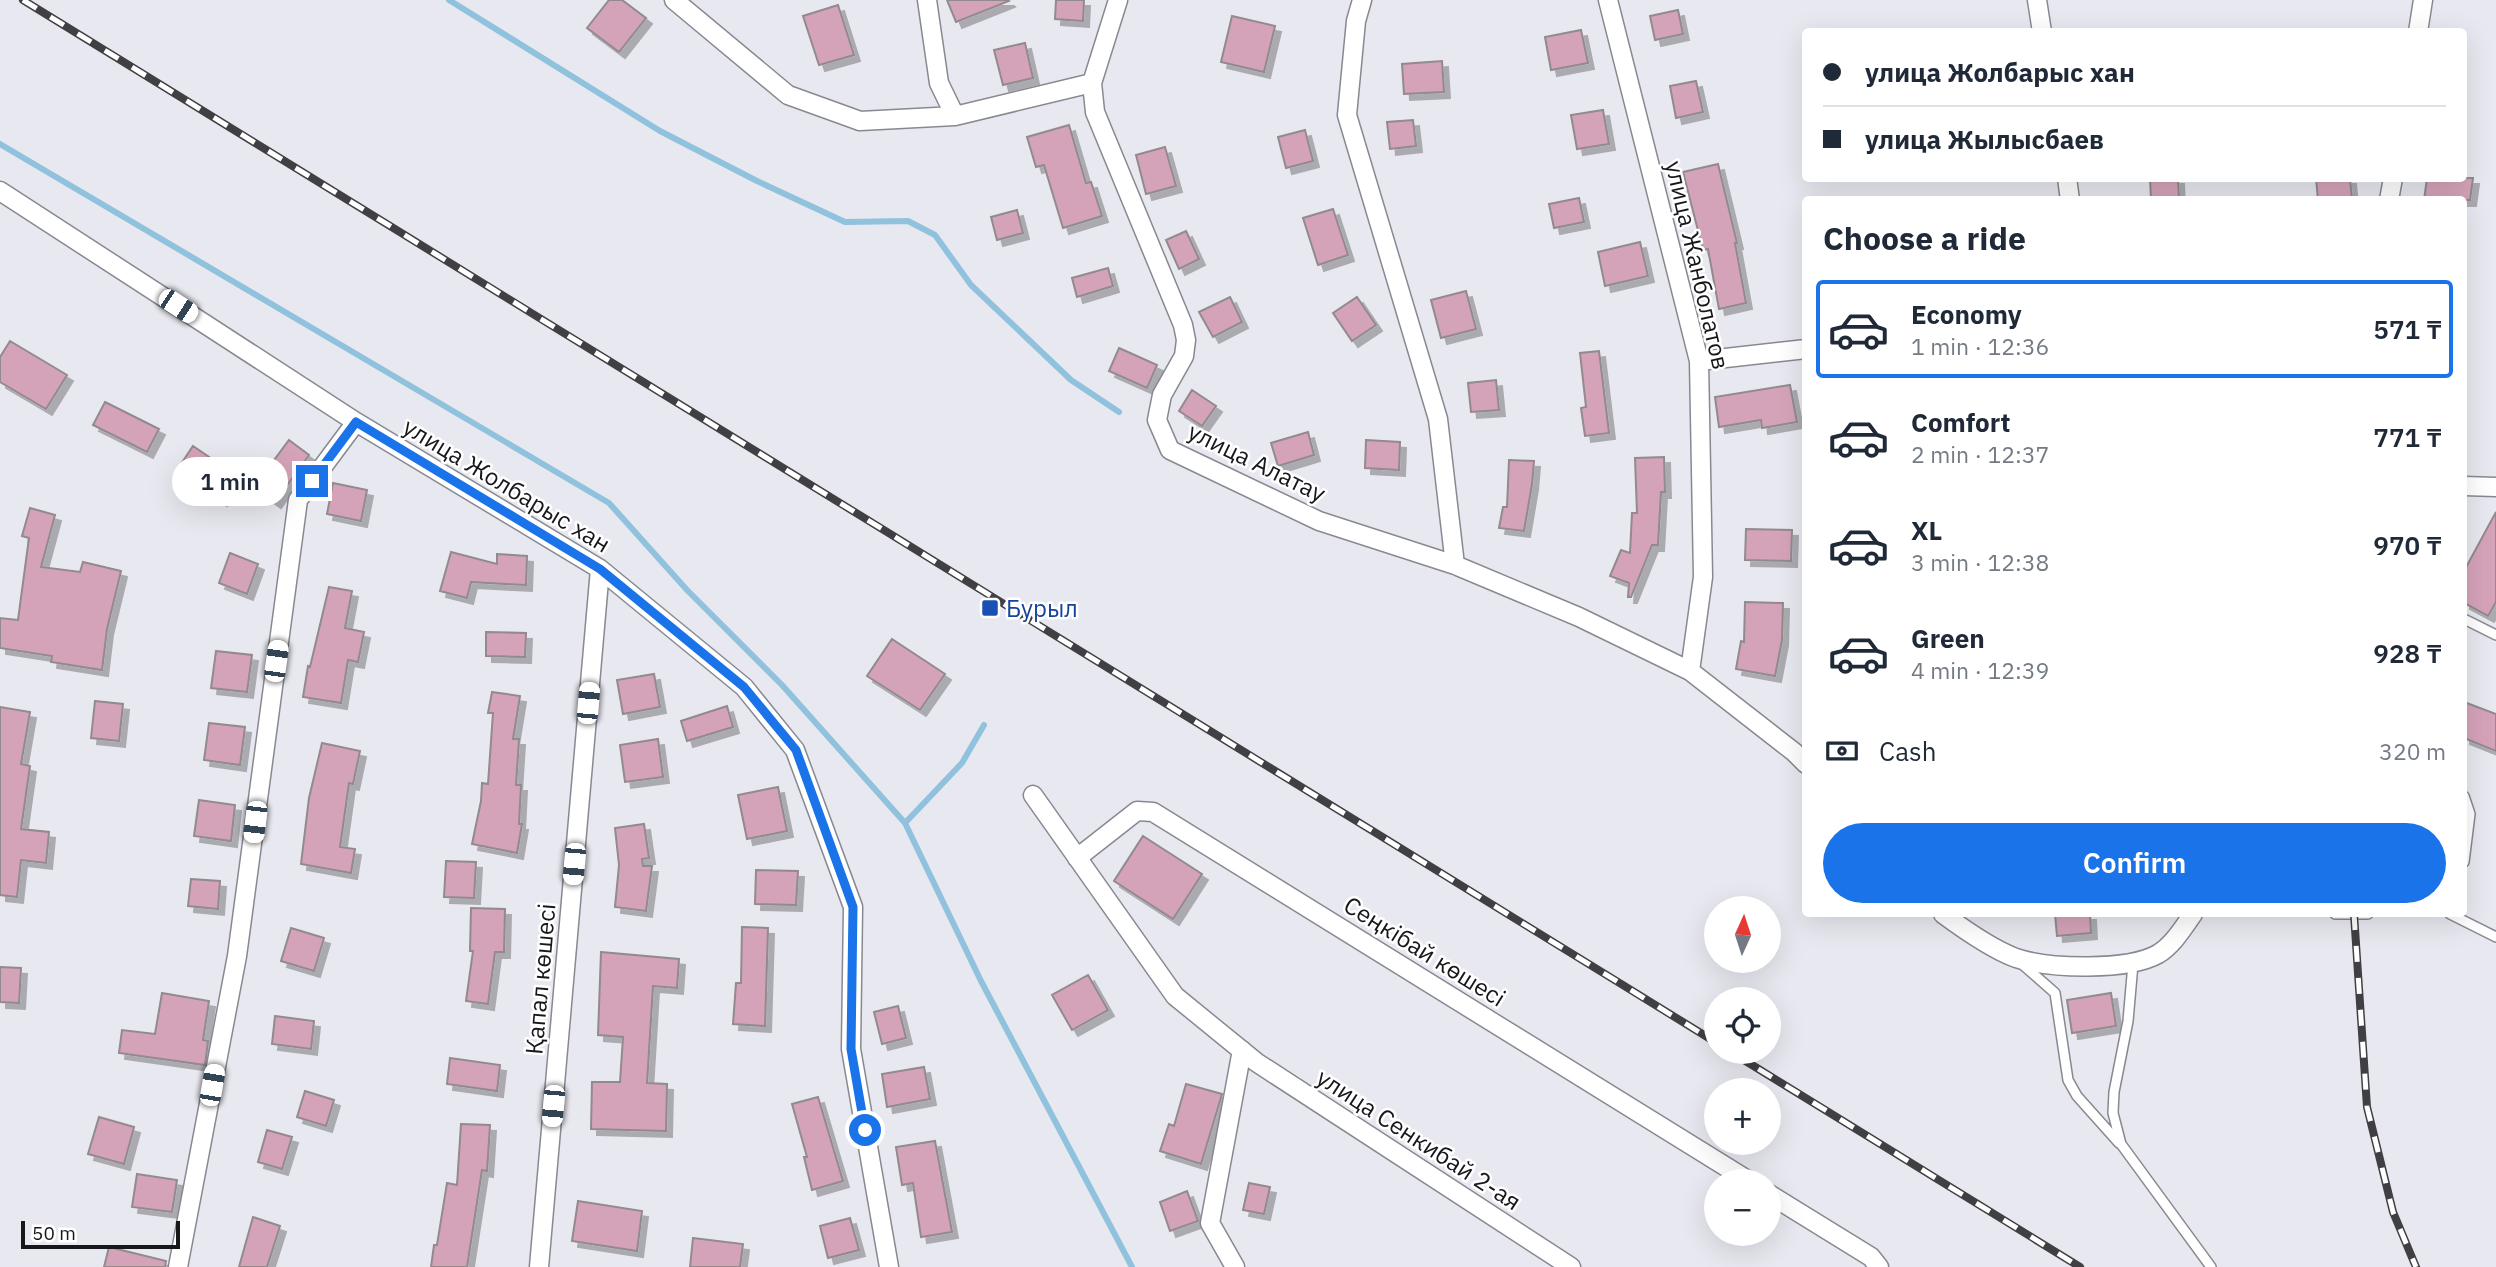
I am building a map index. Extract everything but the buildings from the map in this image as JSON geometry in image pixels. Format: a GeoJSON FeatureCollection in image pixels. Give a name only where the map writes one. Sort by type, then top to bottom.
{"type":"FeatureCollection","features":[{"type":"Feature","properties":{"kind":"street"},"geometry":{"type":"LineString","coordinates":[[674,0],[788,94],[860,121],[955,116],[1092,83],[1118,0]]}},
{"type":"Feature","properties":{"kind":"street"},"geometry":{"type":"LineString","coordinates":[[927,0],[939,83],[955,116]]}},
{"type":"Feature","properties":{"kind":"street"},"geometry":{"type":"LineString","coordinates":[[1362,0],[1356,21],[1347,115],[1438,419],[1455,565]]}},
{"type":"Feature","properties":{"kind":"street","name":"улица Жанболатов"},"geometry":{"type":"LineString","coordinates":[[1608,0],[1699,361],[1703,576],[1690,671]]}},
{"type":"Feature","properties":{"kind":"street"},"geometry":{"type":"LineString","coordinates":[[2037,0],[2041,28]]}},
{"type":"Feature","properties":{"kind":"street"},"geometry":{"type":"LineString","coordinates":[[2419,28],[2423,0]]}},
{"type":"Feature","properties":{"kind":"street","name":"улица Алатау"},"geometry":{"type":"LineString","coordinates":[[1092,83],[1095,112],[1183,324],[1186,340],[1184,356],[1161,395],[1157,420],[1170,450],[1319,521],[1455,565],[1579,617],[1690,671],[1802,760]]}},
{"type":"Feature","properties":{"kind":"street","name":"улица Жолбарыс хан"},"geometry":{"type":"LineString","coordinates":[[0,191],[356,422],[600,569],[744,687],[796,750],[853,907],[851,1049],[889,1267]]}},
{"type":"Feature","properties":{"kind":"street"},"geometry":{"type":"LineString","coordinates":[[1699,361],[1802,349]]}},
{"type":"Feature","properties":{"kind":"street"},"geometry":{"type":"LineString","coordinates":[[178,1267],[237,956],[298,500],[356,422]]}},
{"type":"Feature","properties":{"kind":"street"},"geometry":{"type":"LineString","coordinates":[[2467,486],[2496,487]]}},
{"type":"Feature","properties":{"kind":"street","name":"Қапал көшесі"},"geometry":{"type":"LineString","coordinates":[[539,1267],[600,569]]}},
{"type":"Feature","properties":{"kind":"street","name":"улица Сенкибай 2-ая"},"geometry":{"type":"LineString","coordinates":[[1033,795],[1175,996],[1256,1062],[1571,1267]]}},
{"type":"Feature","properties":{"kind":"street","name":"Сеңкібай көшесі"},"geometry":{"type":"LineString","coordinates":[[1077,858],[1137,811],[1153,812],[1730,1169]]}},
{"type":"Feature","properties":{"kind":"street"},"geometry":{"type":"LineString","coordinates":[[1947,917],[2016,958],[2063,966],[2133,964],[2159,953],[2178,935],[2191,917]]}},
{"type":"Feature","properties":{"kind":"street"},"geometry":{"type":"LineString","coordinates":[[1235,1267],[1210,1223],[1242,1050]]}},
{"type":"Feature","properties":{"kind":"street"},"geometry":{"type":"LineString","coordinates":[[1781,1201],[1871,1257],[1879,1267]]}},
{"type":"Feature","properties":{"kind":"lane"},"geometry":{"type":"LineString","coordinates":[[2467,620],[2496,635]]}},
{"type":"Feature","properties":{"kind":"lane"},"geometry":{"type":"LineString","coordinates":[[2467,805],[2470,814],[2467,838]]}},
{"type":"Feature","properties":{"kind":"lane"},"geometry":{"type":"LineString","coordinates":[[2456,917],[2496,937]]}},
{"type":"Feature","properties":{"kind":"lane"},"geometry":{"type":"LineString","coordinates":[[2016,958],[2055,993],[2064,1065],[2068,1080],[2077,1096],[2121,1144],[2211,1267]]}},
{"type":"Feature","properties":{"kind":"lane"},"geometry":{"type":"LineString","coordinates":[[2121,1144],[2113,1113],[2114,1092],[2128,1021],[2133,964]]}},
{"type":"Feature","properties":{"kind":"waterway"},"geometry":{"type":"LineString","coordinates":[[449,0],[660,131],[757,181],[845,222],[908,221],[935,235],[971,285],[1071,380],[1119,412]]}},
{"type":"Feature","properties":{"kind":"waterway"},"geometry":{"type":"LineString","coordinates":[[0,144],[609,503],[687,590],[782,685],[905,823],[981,981],[1132,1267]]}},
{"type":"Feature","properties":{"kind":"waterway"},"geometry":{"type":"LineString","coordinates":[[905,823],[962,763],[984,725]]}},
{"type":"Feature","properties":{"kind":"railway"},"geometry":{"type":"LineString","coordinates":[[23,0],[1704,1035]]}},
{"type":"Feature","properties":{"kind":"railway"},"geometry":{"type":"LineString","coordinates":[[2354,917],[2367,1107],[2393,1212],[2416,1267]]}},
{"type":"Feature","properties":{"kind":"railway"},"geometry":{"type":"LineString","coordinates":[[1750,1064],[2080,1267]]}},
{"type":"Feature","properties":{"kind":"place","name":"Бурыл"},"geometry":{"type":"Point","coordinates":[990,608]}},
{"type":"Feature","properties":{"kind":"route"},"geometry":{"type":"LineString","coordinates":[[312,481],[356,422],[600,569],[744,687],[796,750],[853,907],[851,1049],[865,1130]]}}]}
